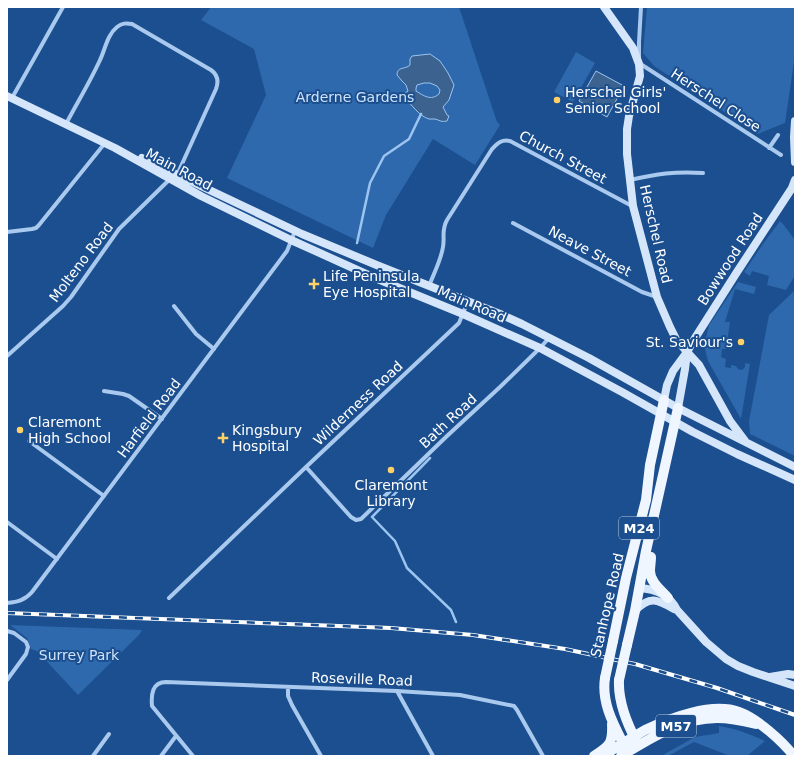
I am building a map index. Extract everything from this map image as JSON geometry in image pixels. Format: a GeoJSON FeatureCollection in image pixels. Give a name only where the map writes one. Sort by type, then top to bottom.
{"type":"FeatureCollection","features":[{"type":"Feature","properties":{"kind":"main road","name":"Herschel Road"},"geometry":{"type":"LineString","coordinates":[[604,7],[633,48],[639,64],[640,76],[627,129],[629,180],[633,206],[657,297],[673,332],[698,365],[730,420],[745,442]]}},
{"type":"Feature","properties":{"kind":"main road","name":"Main Road"},"geometry":{"type":"LineString","coordinates":[[9,97],[114,148],[140,157],[231,211],[291,240],[375,278],[463,314],[540,348],[675,422],[737,454],[795,480]]}},
{"type":"Feature","properties":{"kind":"main road"},"geometry":{"type":"LineString","coordinates":[[795,121],[795,162]]}},
{"type":"Feature","properties":{"kind":"main road","name":"Main Road"},"geometry":{"type":"LineString","coordinates":[[174,177],[295,231],[500,314],[549,337],[678,408],[795,467]]}},
{"type":"Feature","properties":{"kind":"main road","name":"Bowwood Road"},"geometry":{"type":"LineString","coordinates":[[660,414],[667,385],[673,371],[687,352],[792,188],[795,180]]}},
{"type":"Feature","properties":{"kind":"main road","name":"Bowwood Road"},"geometry":{"type":"LineString","coordinates":[[675,422],[687,352]]}},
{"type":"Feature","properties":{"kind":"main road","name":"Stanhope Road"},"geometry":{"type":"LineString","coordinates":[[624,750],[606,706],[603,688],[626,578],[646,500],[650,465],[660,414]]}},
{"type":"Feature","properties":{"kind":"main road","name":"Stanhope Road"},"geometry":{"type":"LineString","coordinates":[[636,742],[622,707],[619,691],[619,680],[675,422]]}},
{"type":"Feature","properties":{"kind":"main road"},"geometry":{"type":"LineString","coordinates":[[652,526],[653,549],[650,573],[654,582],[674,604],[676,610]]}},
{"type":"Feature","properties":{"kind":"main road"},"geometry":{"type":"LineString","coordinates":[[613,639],[618,635],[621,629],[628,599],[631,594],[639,588],[654,590],[668,598]]}},
{"type":"Feature","properties":{"kind":"main road"},"geometry":{"type":"LineString","coordinates":[[635,611],[645,603],[655,600],[661,601],[676,610],[706,642],[726,659],[753,672],[795,686]]}},
{"type":"Feature","properties":{"kind":"main road"},"geometry":{"type":"LineString","coordinates":[[769,677],[788,674],[795,675]]}},
{"type":"Feature","properties":{"kind":"main road","name":"M57"},"geometry":{"type":"LineString","coordinates":[[636,742],[645,730],[661,723],[691,712],[720,709],[739,712],[747,716],[771,732],[794,756]]}},
{"type":"Feature","properties":{"kind":"main road","name":"M57"},"geometry":{"type":"LineString","coordinates":[[636,742],[685,722],[697,720],[718,718],[760,725]]}},
{"type":"Feature","properties":{"kind":"main road"},"geometry":{"type":"LineString","coordinates":[[594,756],[605,749],[611,741],[613,736],[612,720]]}},
{"type":"Feature","properties":{"kind":"main road"},"geometry":{"type":"LineString","coordinates":[[603,756],[624,750],[636,742]]}},
{"type":"Feature","properties":{"kind":"street"},"geometry":{"type":"LineString","coordinates":[[9,97],[63,7]]}},
{"type":"Feature","properties":{"kind":"street"},"geometry":{"type":"LineString","coordinates":[[639,64],[641,7]]}},
{"type":"Feature","properties":{"kind":"street"},"geometry":{"type":"LineString","coordinates":[[66,125],[114,31],[122,24],[132,24],[211,70],[215,73],[217,78],[218,83],[216,89],[174,177]]}},
{"type":"Feature","properties":{"kind":"street","name":"Herschel Close"},"geometry":{"type":"LineString","coordinates":[[639,64],[781,155]]}},
{"type":"Feature","properties":{"kind":"street"},"geometry":{"type":"LineString","coordinates":[[769,148],[778,135]]}},
{"type":"Feature","properties":{"kind":"street","name":"Church Street"},"geometry":{"type":"LineString","coordinates":[[429,286],[440,258],[444,240],[443,228],[492,149],[501,141],[510,141],[633,206]]}},
{"type":"Feature","properties":{"kind":"street"},"geometry":{"type":"LineString","coordinates":[[7,232],[36,228],[105,143]]}},
{"type":"Feature","properties":{"kind":"street"},"geometry":{"type":"LineString","coordinates":[[629,180],[657,174],[676,172],[703,173]]}},
{"type":"Feature","properties":{"kind":"street","name":"Molteno Road"},"geometry":{"type":"LineString","coordinates":[[7,356],[63,306],[119,229],[174,177]]}},
{"type":"Feature","properties":{"kind":"street","name":"Neave Street"},"geometry":{"type":"LineString","coordinates":[[513,223],[642,292],[657,297]]}},
{"type":"Feature","properties":{"kind":"street","name":"Harfield Road"},"geometry":{"type":"LineString","coordinates":[[7,603],[22,600],[28,597],[287,251],[295,231]]}},
{"type":"Feature","properties":{"kind":"street","name":"Wilderness Road"},"geometry":{"type":"LineString","coordinates":[[168,598],[459,323],[468,301]]}},
{"type":"Feature","properties":{"kind":"street"},"geometry":{"type":"LineString","coordinates":[[174,306],[196,334],[214,349]]}},
{"type":"Feature","properties":{"kind":"street","name":"Bath Road"},"geometry":{"type":"LineString","coordinates":[[306,467],[353,519],[361,519],[540,348],[549,337]]}},
{"type":"Feature","properties":{"kind":"street"},"geometry":{"type":"LineString","coordinates":[[104,391],[129,396],[162,418]]}},
{"type":"Feature","properties":{"kind":"street"},"geometry":{"type":"LineString","coordinates":[[29,441],[104,496]]}},
{"type":"Feature","properties":{"kind":"street"},"geometry":{"type":"LineString","coordinates":[[7,522],[57,559]]}},
{"type":"Feature","properties":{"kind":"street"},"geometry":{"type":"LineString","coordinates":[[7,631],[26,642],[28,647],[26,654],[7,680]]}},
{"type":"Feature","properties":{"kind":"street","name":"Roseville Road"},"geometry":{"type":"LineString","coordinates":[[176,736],[152,706],[152,690],[159,683],[166,682],[396,690],[460,695],[514,706],[543,756]]}},
{"type":"Feature","properties":{"kind":"street"},"geometry":{"type":"LineString","coordinates":[[288,687],[288,696],[292,705],[321,756]]}},
{"type":"Feature","properties":{"kind":"street"},"geometry":{"type":"LineString","coordinates":[[396,690],[433,756]]}},
{"type":"Feature","properties":{"kind":"street"},"geometry":{"type":"LineString","coordinates":[[93,756],[109,734]]}},
{"type":"Feature","properties":{"kind":"street"},"geometry":{"type":"LineString","coordinates":[[160,756],[176,736],[193,756]]}},
{"type":"Feature","properties":{"kind":"green space","name":"Arderne Gardens"},"geometry":{"type":"Polygon","coordinates":[[[211,7],[459,7],[497,122],[500,125],[475,165],[433,139],[386,215],[373,248],[227,178],[266,95],[254,49],[201,20],[211,7]]]}},
{"type":"Feature","properties":{"kind":"green space"},"geometry":{"type":"Polygon","coordinates":[[[647,7],[795,7],[795,55],[785,123],[758,134],[654,66],[643,53],[647,7]]]}},
{"type":"Feature","properties":{"kind":"green space"},"geometry":{"type":"Polygon","coordinates":[[[576,52],[595,63],[573,102],[554,92],[576,52]]]}},
{"type":"Feature","properties":{"kind":"green space"},"geometry":{"type":"Polygon","coordinates":[[[780,221],[795,240],[795,273],[786,290],[767,285],[769,276],[752,271],[750,276],[744,272],[780,221]]]}},
{"type":"Feature","properties":{"kind":"green space"},"geometry":{"type":"Polygon","coordinates":[[[738,282],[756,287],[754,294],[735,289],[725,322],[730,322],[726,349],[722,349],[721,357],[726,359],[725,367],[731,368],[731,365],[742,370],[745,367],[745,363],[750,364],[741,419],[708,361],[705,349],[709,325],[738,282]]]}},
{"type":"Feature","properties":{"kind":"green space"},"geometry":{"type":"Polygon","coordinates":[[[795,290],[795,456],[750,434],[749,421],[769,315],[795,290]]]}},
{"type":"Feature","properties":{"kind":"green space","name":"Surrey Park"},"geometry":{"type":"Polygon","coordinates":[[[10,625],[142,630],[139,635],[78,695],[37,651],[31,649],[27,638],[10,625]]]}},
{"type":"Feature","properties":{"kind":"green space"},"geometry":{"type":"Polygon","coordinates":[[[719,726],[743,732],[765,741],[747,756],[730,756],[694,742],[668,756],[661,756],[695,737],[719,733],[719,726]]]}},
{"type":"Feature","properties":{"kind":"shaded area"},"geometry":{"type":"Polygon","coordinates":[[[430,54],[440,61],[448,73],[454,85],[449,100],[443,107],[449,116],[447,121],[425,118],[405,98],[405,93],[408,91],[406,85],[397,75],[397,72],[398,70],[410,65],[410,59],[412,56],[430,54]],[[430,83],[417,85],[416,91],[428,97],[436,96],[439,94],[440,90],[437,86],[430,83]]]}},
{"type":"Feature","properties":{"kind":"shaded area"},"geometry":{"type":"Polygon","coordinates":[[[596,71],[624,86],[607,117],[579,101],[596,71]]]}},
{"type":"Feature","properties":{"kind":"waterway"},"geometry":{"type":"LineString","coordinates":[[357,243],[370,183],[384,156],[409,139],[421,114]]}},
{"type":"Feature","properties":{"kind":"waterway"},"geometry":{"type":"LineString","coordinates":[[430,458],[372,517],[395,541],[407,568],[451,610],[456,622]]}},
{"type":"Feature","properties":{"kind":"railway"},"geometry":{"type":"LineString","coordinates":[[7,613],[391,628],[473,635],[565,649],[635,664],[717,688],[795,715]]}},
{"type":"Feature","properties":{"kind":"place","name":"Herschel Girls' Senior School"},"geometry":{"type":"Point","coordinates":[557,100]}},
{"type":"Feature","properties":{"kind":"place","name":"Life Peninsula Eye Hospital"},"geometry":{"type":"Point","coordinates":[314,284]}},
{"type":"Feature","properties":{"kind":"place","name":"St. Saviour's"},"geometry":{"type":"Point","coordinates":[741,342]}},
{"type":"Feature","properties":{"kind":"place","name":"Claremont High School"},"geometry":{"type":"Point","coordinates":[20,430]}},
{"type":"Feature","properties":{"kind":"place","name":"Kingsbury Hospital"},"geometry":{"type":"Point","coordinates":[223,438]}},
{"type":"Feature","properties":{"kind":"place","name":"Claremont Library"},"geometry":{"type":"Point","coordinates":[391,470]}}]}
